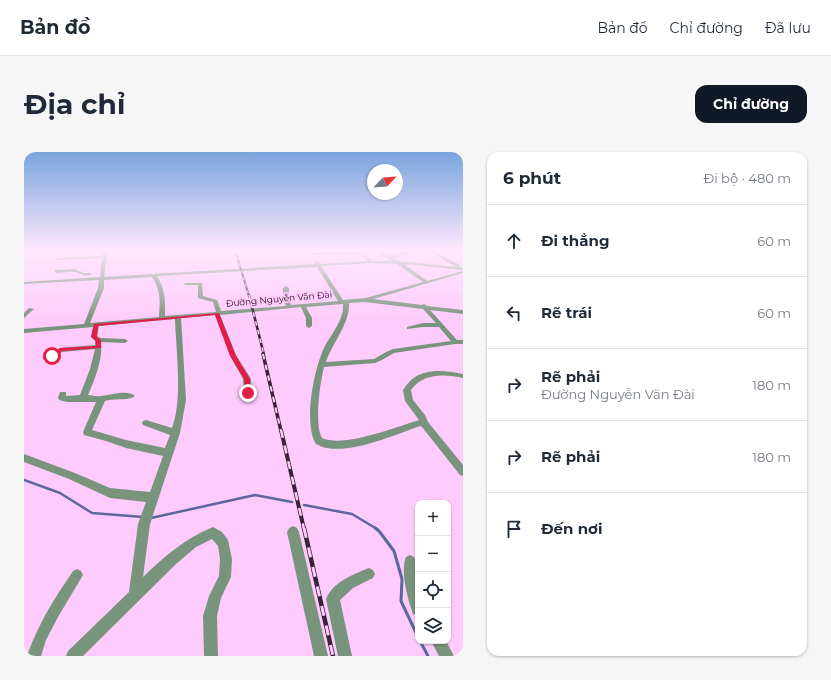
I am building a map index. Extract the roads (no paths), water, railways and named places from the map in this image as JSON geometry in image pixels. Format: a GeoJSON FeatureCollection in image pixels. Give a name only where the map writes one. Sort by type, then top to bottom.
{"type":"FeatureCollection","features":[{"type":"Feature","properties":{"kind":"street"},"geometry":{"type":"LineString","coordinates":[[83,274],[154,275],[178,274]]}},
{"type":"Feature","properties":{"kind":"street"},"geometry":{"type":"LineString","coordinates":[[324,274],[344,302],[346,314],[325,354],[321,365],[314,404],[316,434],[318,440],[323,444],[330,445],[363,442],[420,423],[425,424]]}},
{"type":"Feature","properties":{"kind":"street"},"geometry":{"type":"LineString","coordinates":[[414,274],[426,282]]}},
{"type":"Feature","properties":{"kind":"street"},"geometry":{"type":"LineString","coordinates":[[365,300],[375,295],[457,274]]}},
{"type":"Feature","properties":{"kind":"street"},"geometry":{"type":"LineString","coordinates":[[24,283],[102,275]]}},
{"type":"Feature","properties":{"kind":"street"},"geometry":{"type":"LineString","coordinates":[[86,326],[100,288],[102,275]]}},
{"type":"Feature","properties":{"kind":"street"},"geometry":{"type":"LineString","coordinates":[[154,275],[158,282],[160,292],[162,319]]}},
{"type":"Feature","properties":{"kind":"street"},"geometry":{"type":"LineString","coordinates":[[186,284],[200,284],[200,297],[215,300],[217,303],[218,314],[233,356],[247,379],[248,393]]}},
{"type":"Feature","properties":{"kind":"street"},"geometry":{"type":"LineString","coordinates":[[286,288],[286,299],[289,307]]}},
{"type":"Feature","properties":{"kind":"street","name":"Đường Nguyễn Văn Đài"},"geometry":{"type":"LineString","coordinates":[[24,331],[365,300],[424,306],[463,312]]}},
{"type":"Feature","properties":{"kind":"street"},"geometry":{"type":"LineString","coordinates":[[302,306],[309,318],[309,326]]}},
{"type":"Feature","properties":{"kind":"street"},"geometry":{"type":"LineString","coordinates":[[424,306],[455,342]]}},
{"type":"Feature","properties":{"kind":"street"},"geometry":{"type":"LineString","coordinates":[[24,316],[30,309]]}},
{"type":"Feature","properties":{"kind":"street"},"geometry":{"type":"LineString","coordinates":[[135,595],[144,524],[179,421],[182,400],[178,317]]}},
{"type":"Feature","properties":{"kind":"street"},"geometry":{"type":"LineString","coordinates":[[96,325],[94,337],[99,344]]}},
{"type":"Feature","properties":{"kind":"street"},"geometry":{"type":"LineString","coordinates":[[409,328],[423,325],[440,325]]}},
{"type":"Feature","properties":{"kind":"street"},"geometry":{"type":"LineString","coordinates":[[45,358],[52,356],[60,350],[125,341]]}},
{"type":"Feature","properties":{"kind":"street"},"geometry":{"type":"LineString","coordinates":[[321,365],[375,361],[381,360],[386,353],[393,351],[463,342]]}},
{"type":"Feature","properties":{"kind":"street"},"geometry":{"type":"LineString","coordinates":[[83,398],[99,344]]}},
{"type":"Feature","properties":{"kind":"street"},"geometry":{"type":"LineString","coordinates":[[463,376],[456,374],[425,376],[413,382],[407,390],[409,401],[463,472]]}},
{"type":"Feature","properties":{"kind":"street"},"geometry":{"type":"LineString","coordinates":[[63,394],[62,398],[66,399],[101,399],[111,396],[132,396]]}},
{"type":"Feature","properties":{"kind":"street"},"geometry":{"type":"LineString","coordinates":[[101,399],[87,432],[126,444],[169,453]]}},
{"type":"Feature","properties":{"kind":"street"},"geometry":{"type":"LineString","coordinates":[[146,423],[176,433]]}},
{"type":"Feature","properties":{"kind":"street"},"geometry":{"type":"LineString","coordinates":[[24,458],[60,471],[110,494],[153,498]]}},
{"type":"Feature","properties":{"kind":"street"},"geometry":{"type":"LineString","coordinates":[[293,532],[321,656]]}},
{"type":"Feature","properties":{"kind":"street"},"geometry":{"type":"LineString","coordinates":[[73,656],[175,557],[202,536],[213,533],[218,536],[224,544],[226,572],[225,578],[215,596],[210,616],[211,656]]}},
{"type":"Feature","properties":{"kind":"street"},"geometry":{"type":"LineString","coordinates":[[410,561],[411,582],[418,608]]}},
{"type":"Feature","properties":{"kind":"street"},"geometry":{"type":"LineString","coordinates":[[344,656],[333,599],[337,592],[349,582],[369,574]]}},
{"type":"Feature","properties":{"kind":"street"},"geometry":{"type":"LineString","coordinates":[[34,656],[40,638],[53,612],[77,575]]}},
{"type":"Feature","properties":{"kind":"street"},"geometry":{"type":"LineString","coordinates":[[440,644],[446,656]]}},
{"type":"Feature","properties":{"kind":"waterway"},"geometry":{"type":"LineString","coordinates":[[24,480],[60,493],[92,513],[143,517]]}},
{"type":"Feature","properties":{"kind":"waterway"},"geometry":{"type":"LineString","coordinates":[[151,518],[255,495],[292,502]]}},
{"type":"Feature","properties":{"kind":"waterway"},"geometry":{"type":"LineString","coordinates":[[304,505],[352,514],[377,529]]}},
{"type":"Feature","properties":{"kind":"waterway"},"geometry":{"type":"LineString","coordinates":[[375,528],[394,551],[402,579],[401,601],[415,631]]}},
{"type":"Feature","properties":{"kind":"waterway"},"geometry":{"type":"LineString","coordinates":[[422,644],[428,656]]}},
{"type":"Feature","properties":{"kind":"railway"},"geometry":{"type":"LineString","coordinates":[[242,274],[249,296]]}},
{"type":"Feature","properties":{"kind":"railway"},"geometry":{"type":"LineString","coordinates":[[249,295],[264,355]]}},
{"type":"Feature","properties":{"kind":"railway"},"geometry":{"type":"LineString","coordinates":[[263,354],[281,431]]}},
{"type":"Feature","properties":{"kind":"railway"},"geometry":{"type":"LineString","coordinates":[[281,430],[304,529]]}},
{"type":"Feature","properties":{"kind":"railway"},"geometry":{"type":"LineString","coordinates":[[304,528],[333,656]]}}]}
